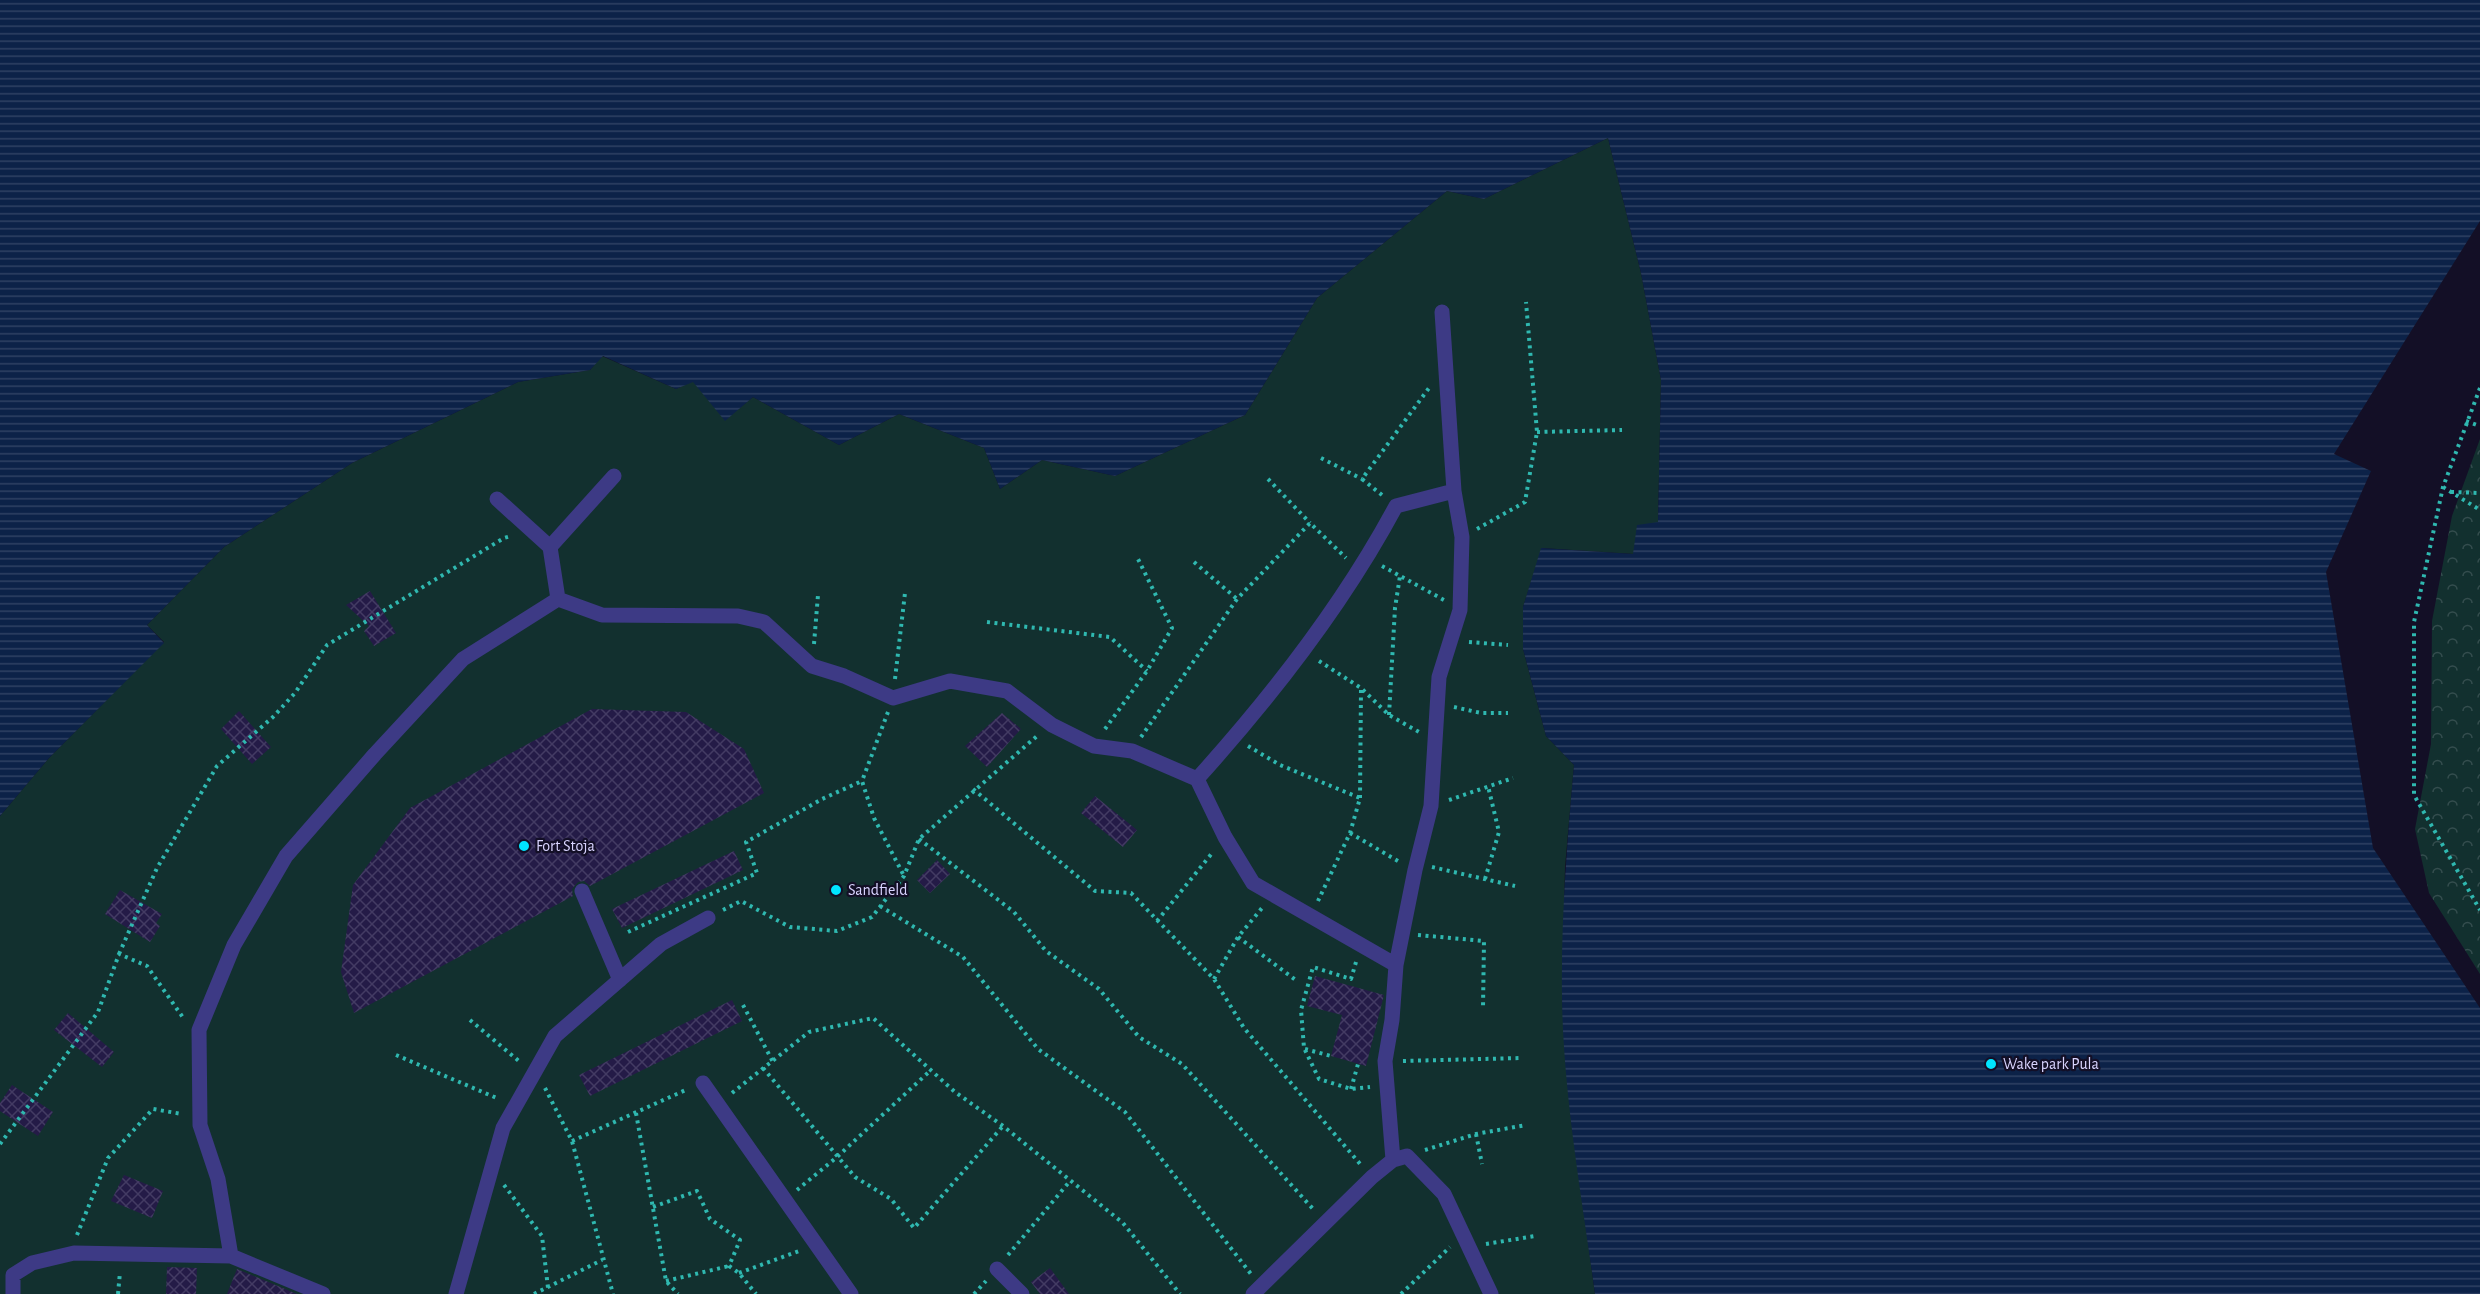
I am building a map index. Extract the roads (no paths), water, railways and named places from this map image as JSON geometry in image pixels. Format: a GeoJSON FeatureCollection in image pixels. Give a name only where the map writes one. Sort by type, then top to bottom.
{"type":"FeatureCollection","features":[{"type":"Feature","properties":{"kind":"lane"},"geometry":{"type":"LineString","coordinates":[[1442,312],[1454,491],[1462,537],[1460,610],[1439,677],[1431,806],[1415,866],[1396,965],[1395,994],[1385,1061],[1385,1085],[1400,1158],[1444,1194],[1491,1294]]}},
{"type":"Feature","properties":{"kind":"lane"},"geometry":{"type":"LineString","coordinates":[[550,547],[614,476]]}},
{"type":"Feature","properties":{"kind":"lane"},"geometry":{"type":"LineString","coordinates":[[1197,779],[1234,738],[1303,650],[1364,564],[1396,507],[1454,491]]}},
{"type":"Feature","properties":{"kind":"lane"},"geometry":{"type":"LineString","coordinates":[[497,499],[550,547],[558,599]]}},
{"type":"Feature","properties":{"kind":"lane"},"geometry":{"type":"LineString","coordinates":[[558,599],[602,615],[738,616],[764,622],[812,666],[844,676],[893,698],[950,681],[1007,691],[1052,724],[1094,746],[1132,751],[1197,779],[1225,837],[1253,884],[1396,965]]}},
{"type":"Feature","properties":{"kind":"lane"},"geometry":{"type":"LineString","coordinates":[[231,1256],[219,1179],[200,1125],[198,1030],[234,945],[286,856],[375,754],[463,659],[558,599]]}},
{"type":"Feature","properties":{"kind":"lane"},"geometry":{"type":"LineString","coordinates":[[582,891],[620,980]]}},
{"type":"Feature","properties":{"kind":"lane"},"geometry":{"type":"LineString","coordinates":[[456,1294],[503,1128],[555,1036],[661,944],[708,918]]}},
{"type":"Feature","properties":{"kind":"lane"},"geometry":{"type":"LineString","coordinates":[[703,1083],[851,1294]]}},
{"type":"Feature","properties":{"kind":"lane"},"geometry":{"type":"LineString","coordinates":[[1257,1290],[1372,1177],[1400,1158]]}},
{"type":"Feature","properties":{"kind":"lane"},"geometry":{"type":"LineString","coordinates":[[13,1294],[13,1275],[32,1263],[74,1253],[231,1256],[323,1294]]}},
{"type":"Feature","properties":{"kind":"lane"},"geometry":{"type":"LineString","coordinates":[[997,1269],[1022,1294]]}},
{"type":"Feature","properties":{"kind":"water"},"geometry":{"type":"Polygon","coordinates":[[[0,0],[2480,0],[2480,221],[2334,454],[2371,471],[2326,572],[2373,848],[2480,1008],[2480,1294],[1595,1294],[1574,1145],[1563,1033],[1564,909],[1574,765],[1546,736],[1523,649],[1523,607],[1541,548],[1633,554],[1637,525],[1658,522],[1661,380],[1641,273],[1608,138],[1484,199],[1447,191],[1317,298],[1245,415],[1115,476],[1042,460],[1000,489],[984,448],[899,414],[839,445],[753,397],[725,421],[693,382],[676,389],[603,356],[590,370],[518,382],[352,463],[224,547],[147,625],[164,643],[49,758],[0,816],[0,0]]]}},
{"type":"Feature","properties":{"kind":"place","name":"Fort Stoja"},"geometry":{"type":"Point","coordinates":[524,846]}},
{"type":"Feature","properties":{"kind":"place","name":"Sandfield"},"geometry":{"type":"Point","coordinates":[836,890]}},
{"type":"Feature","properties":{"kind":"place","name":"Wake park Pula"},"geometry":{"type":"Point","coordinates":[1991,1064]}}]}
